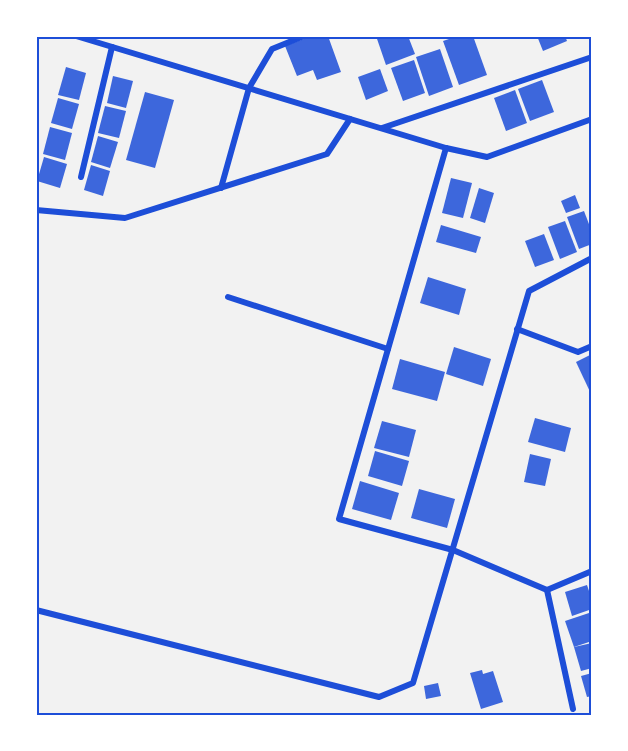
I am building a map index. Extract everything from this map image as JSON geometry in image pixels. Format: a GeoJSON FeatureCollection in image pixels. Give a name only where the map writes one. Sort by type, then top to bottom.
{"type":"FeatureCollection","features":[{"type":"Feature","properties":{"kind":"street"},"geometry":{"type":"LineString","coordinates":[[76,36],[350,119],[487,157],[592,119]]}},
{"type":"Feature","properties":{"kind":"street"},"geometry":{"type":"LineString","coordinates":[[221,188],[249,88],[272,49],[304,36]]}},
{"type":"Feature","properties":{"kind":"street"},"geometry":{"type":"LineString","coordinates":[[81,177],[112,47]]}},
{"type":"Feature","properties":{"kind":"street"},"geometry":{"type":"LineString","coordinates":[[381,128],[592,57]]}},
{"type":"Feature","properties":{"kind":"street"},"geometry":{"type":"LineString","coordinates":[[36,210],[125,218],[327,154],[350,119]]}},
{"type":"Feature","properties":{"kind":"street"},"geometry":{"type":"LineString","coordinates":[[446,147],[339,519],[453,550],[547,590],[592,572]]}},
{"type":"Feature","properties":{"kind":"street"},"geometry":{"type":"LineString","coordinates":[[36,610],[379,697],[413,683],[529,291],[592,258]]}},
{"type":"Feature","properties":{"kind":"street"},"geometry":{"type":"LineString","coordinates":[[228,297],[388,350]]}},
{"type":"Feature","properties":{"kind":"street"},"geometry":{"type":"LineString","coordinates":[[517,329],[578,352],[592,346]]}},
{"type":"Feature","properties":{"kind":"street"},"geometry":{"type":"LineString","coordinates":[[547,590],[573,709]]}},
{"type":"Feature","properties":{"kind":"building"},"geometry":{"type":"Polygon","coordinates":[[[312,36],[328,36],[341,72],[317,80],[313,70],[297,76],[285,46],[312,36]]]}},
{"type":"Feature","properties":{"kind":"building"},"geometry":{"type":"Polygon","coordinates":[[[376,36],[408,36],[415,54],[386,65],[376,36]]]}},
{"type":"Feature","properties":{"kind":"building"},"geometry":{"type":"Polygon","coordinates":[[[458,36],[473,36],[487,75],[459,85],[443,41],[458,36]]]}},
{"type":"Feature","properties":{"kind":"building"},"geometry":{"type":"Polygon","coordinates":[[[537,36],[565,36],[567,41],[543,51],[537,36]]]}},
{"type":"Feature","properties":{"kind":"building"},"geometry":{"type":"Polygon","coordinates":[[[440,49],[453,87],[429,96],[416,57],[440,49]]]}},
{"type":"Feature","properties":{"kind":"building"},"geometry":{"type":"Polygon","coordinates":[[[414,60],[425,93],[403,101],[391,68],[414,60]]]}},
{"type":"Feature","properties":{"kind":"building"},"geometry":{"type":"Polygon","coordinates":[[[66,67],[86,73],[79,100],[58,95],[66,67]]]}},
{"type":"Feature","properties":{"kind":"building"},"geometry":{"type":"Polygon","coordinates":[[[380,69],[388,91],[366,100],[358,77],[380,69]]]}},
{"type":"Feature","properties":{"kind":"building"},"geometry":{"type":"Polygon","coordinates":[[[113,76],[133,81],[126,108],[107,103],[113,76]]]}},
{"type":"Feature","properties":{"kind":"building"},"geometry":{"type":"Polygon","coordinates":[[[542,80],[554,112],[530,121],[518,89],[542,80]]]}},
{"type":"Feature","properties":{"kind":"building"},"geometry":{"type":"Polygon","coordinates":[[[515,90],[527,123],[506,131],[494,98],[515,90]]]}},
{"type":"Feature","properties":{"kind":"building"},"geometry":{"type":"Polygon","coordinates":[[[145,92],[174,100],[155,168],[126,160],[145,92]]]}},
{"type":"Feature","properties":{"kind":"building"},"geometry":{"type":"Polygon","coordinates":[[[58,98],[79,104],[72,129],[51,123],[58,98]]]}},
{"type":"Feature","properties":{"kind":"building"},"geometry":{"type":"Polygon","coordinates":[[[105,106],[126,111],[119,138],[98,133],[105,106]]]}},
{"type":"Feature","properties":{"kind":"building"},"geometry":{"type":"Polygon","coordinates":[[[50,127],[72,133],[65,160],[43,154],[50,127]]]}},
{"type":"Feature","properties":{"kind":"building"},"geometry":{"type":"Polygon","coordinates":[[[98,136],[118,142],[110,168],[91,162],[98,136]]]}},
{"type":"Feature","properties":{"kind":"building"},"geometry":{"type":"Polygon","coordinates":[[[44,157],[67,164],[60,188],[37,181],[44,157]]]}},
{"type":"Feature","properties":{"kind":"building"},"geometry":{"type":"Polygon","coordinates":[[[91,165],[110,171],[103,196],[84,190],[91,165]]]}},
{"type":"Feature","properties":{"kind":"building"},"geometry":{"type":"Polygon","coordinates":[[[451,178],[472,183],[463,218],[442,213],[451,178]]]}},
{"type":"Feature","properties":{"kind":"building"},"geometry":{"type":"Polygon","coordinates":[[[479,188],[494,193],[485,223],[470,218],[479,188]]]}},
{"type":"Feature","properties":{"kind":"building"},"geometry":{"type":"Polygon","coordinates":[[[575,195],[580,208],[566,213],[561,201],[575,195]]]}},
{"type":"Feature","properties":{"kind":"building"},"geometry":{"type":"Polygon","coordinates":[[[584,211],[592,232],[592,244],[579,249],[567,217],[584,211]]]}},
{"type":"Feature","properties":{"kind":"building"},"geometry":{"type":"Polygon","coordinates":[[[565,221],[577,252],[560,259],[548,227],[565,221]]]}},
{"type":"Feature","properties":{"kind":"building"},"geometry":{"type":"Polygon","coordinates":[[[441,225],[481,237],[476,253],[436,242],[441,225]]]}},
{"type":"Feature","properties":{"kind":"building"},"geometry":{"type":"Polygon","coordinates":[[[544,234],[554,260],[535,267],[525,241],[544,234]]]}},
{"type":"Feature","properties":{"kind":"building"},"geometry":{"type":"Polygon","coordinates":[[[428,277],[466,289],[459,315],[420,303],[428,277]]]}},
{"type":"Feature","properties":{"kind":"building"},"geometry":{"type":"Polygon","coordinates":[[[454,347],[491,359],[483,386],[446,374],[454,347]]]}},
{"type":"Feature","properties":{"kind":"building"},"geometry":{"type":"Polygon","coordinates":[[[592,354],[592,396],[576,362],[592,354]]]}},
{"type":"Feature","properties":{"kind":"building"},"geometry":{"type":"Polygon","coordinates":[[[400,359],[445,372],[437,401],[392,389],[400,359]]]}},
{"type":"Feature","properties":{"kind":"building"},"geometry":{"type":"Polygon","coordinates":[[[535,418],[571,428],[565,452],[528,442],[535,418]]]}},
{"type":"Feature","properties":{"kind":"building"},"geometry":{"type":"Polygon","coordinates":[[[382,421],[416,430],[409,457],[374,448],[382,421]]]}},
{"type":"Feature","properties":{"kind":"building"},"geometry":{"type":"Polygon","coordinates":[[[375,451],[409,461],[402,486],[368,476],[375,451]]]}},
{"type":"Feature","properties":{"kind":"building"},"geometry":{"type":"Polygon","coordinates":[[[530,454],[551,459],[545,486],[524,482],[530,454]]]}},
{"type":"Feature","properties":{"kind":"building"},"geometry":{"type":"Polygon","coordinates":[[[360,481],[399,493],[391,520],[352,509],[360,481]]]}},
{"type":"Feature","properties":{"kind":"building"},"geometry":{"type":"Polygon","coordinates":[[[419,489],[455,499],[447,528],[411,518],[419,489]]]}},
{"type":"Feature","properties":{"kind":"building"},"geometry":{"type":"Polygon","coordinates":[[[587,585],[592,600],[592,609],[572,616],[565,592],[587,585]]]}},
{"type":"Feature","properties":{"kind":"building"},"geometry":{"type":"Polygon","coordinates":[[[592,612],[592,641],[574,647],[565,621],[592,612]]]}},
{"type":"Feature","properties":{"kind":"building"},"geometry":{"type":"Polygon","coordinates":[[[592,643],[592,668],[581,671],[574,647],[592,643]]]}},
{"type":"Feature","properties":{"kind":"building"},"geometry":{"type":"Polygon","coordinates":[[[482,670],[483,674],[493,671],[503,702],[481,709],[470,673],[482,670]]]}},
{"type":"Feature","properties":{"kind":"building"},"geometry":{"type":"Polygon","coordinates":[[[592,673],[592,696],[587,697],[581,676],[592,673]]]}},
{"type":"Feature","properties":{"kind":"building"},"geometry":{"type":"Polygon","coordinates":[[[438,683],[441,696],[426,699],[424,686],[438,683]]]}}]}
